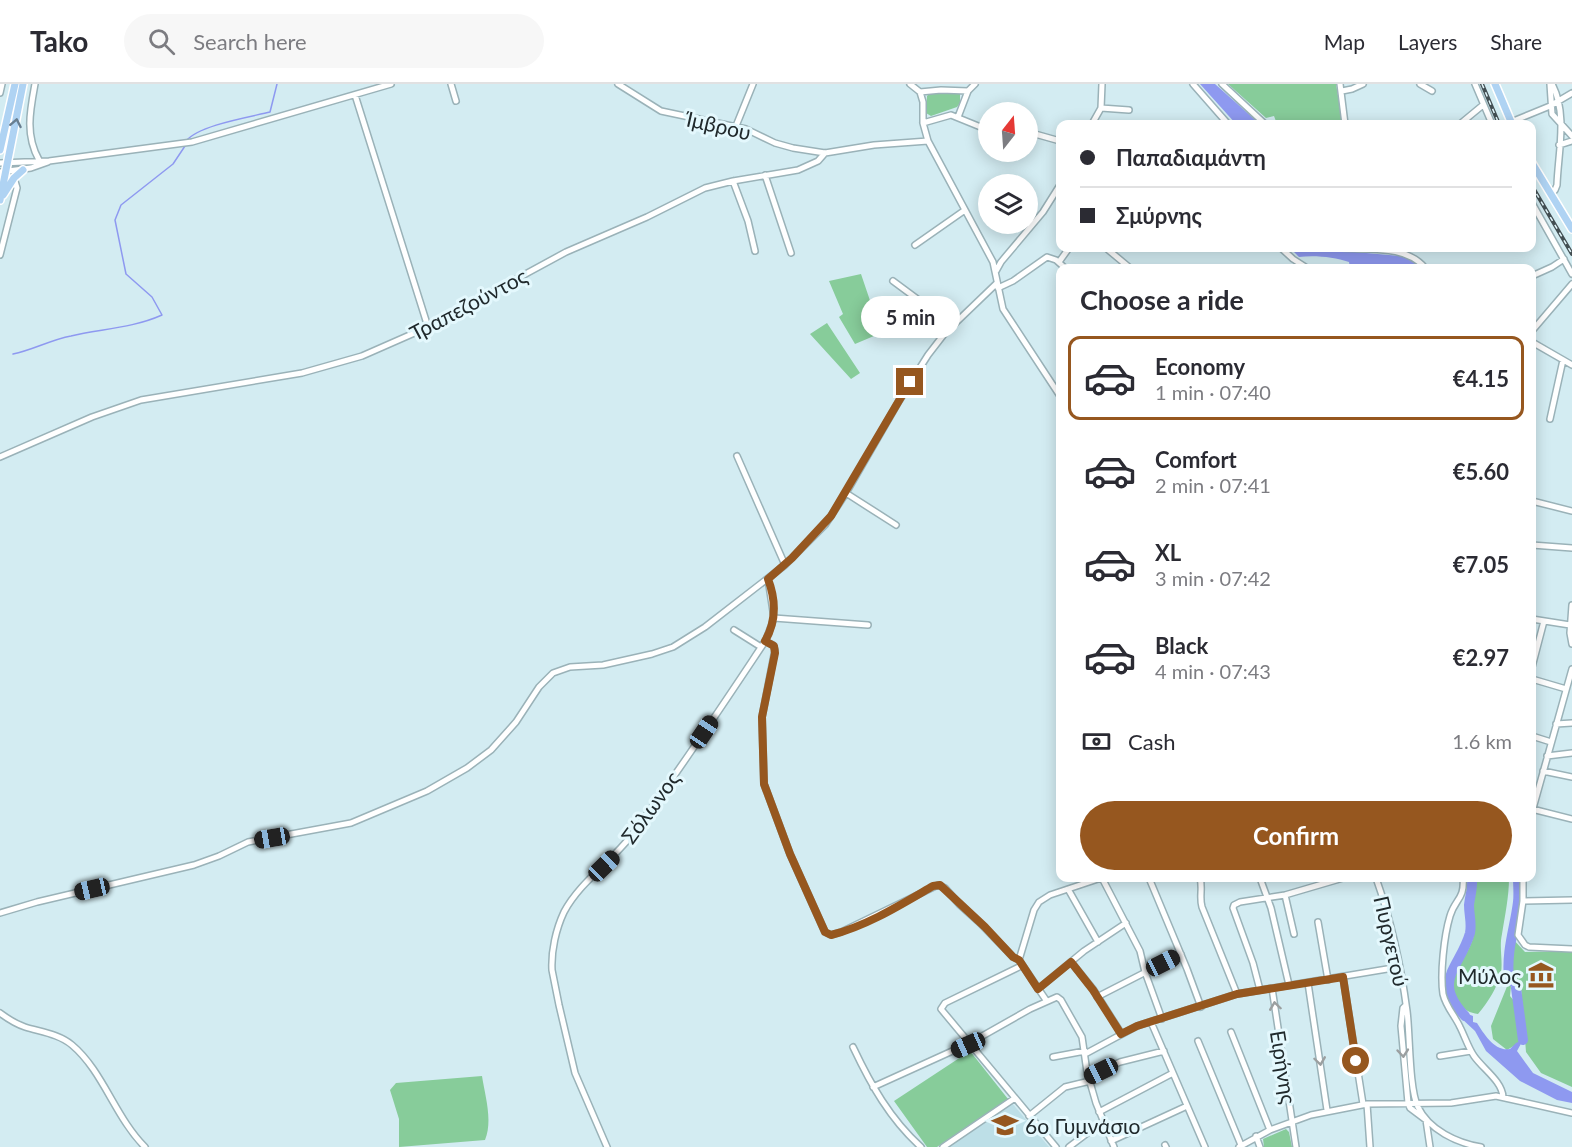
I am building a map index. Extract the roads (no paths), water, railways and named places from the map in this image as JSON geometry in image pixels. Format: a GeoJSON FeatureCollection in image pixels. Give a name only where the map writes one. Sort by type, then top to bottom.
{"type":"FeatureCollection","features":[{"type":"Feature","properties":{"kind":"main road"},"geometry":{"type":"LineString","coordinates":[[0,150],[15,84]]}},
{"type":"Feature","properties":{"kind":"main road"},"geometry":{"type":"LineString","coordinates":[[0,200],[4,162],[23,84]]}},
{"type":"Feature","properties":{"kind":"main road"},"geometry":{"type":"LineString","coordinates":[[1495,86],[1511,120]]}},
{"type":"Feature","properties":{"kind":"main road"},"geometry":{"type":"LineString","coordinates":[[0,200],[14,178],[23,170]]}},
{"type":"Feature","properties":{"kind":"main road"},"geometry":{"type":"LineString","coordinates":[[1536,170],[1572,229]]}},
{"type":"Feature","properties":{"kind":"street"},"geometry":{"type":"LineString","coordinates":[[0,93],[2,84]]}},
{"type":"Feature","properties":{"kind":"street"},"geometry":{"type":"LineString","coordinates":[[35,84],[29,125],[31,142],[39,160]]}},
{"type":"Feature","properties":{"kind":"street"},"geometry":{"type":"LineString","coordinates":[[4,162],[49,161],[192,142],[391,84]]}},
{"type":"Feature","properties":{"kind":"street"},"geometry":{"type":"LineString","coordinates":[[451,84],[456,101]]}},
{"type":"Feature","properties":{"kind":"street","name":"Ίμβρου"},"geometry":{"type":"LineString","coordinates":[[618,84],[648,105],[661,111],[736,126],[755,132],[785,147],[825,153]]}},
{"type":"Feature","properties":{"kind":"street"},"geometry":{"type":"LineString","coordinates":[[736,126],[753,84]]}},
{"type":"Feature","properties":{"kind":"street"},"geometry":{"type":"LineString","coordinates":[[910,84],[920,92],[923,102],[923,123],[928,141],[987,249],[996,271],[1003,309],[1056,390]]}},
{"type":"Feature","properties":{"kind":"street"},"geometry":{"type":"LineString","coordinates":[[958,117],[968,91],[975,84]]}},
{"type":"Feature","properties":{"kind":"street"},"geometry":{"type":"LineString","coordinates":[[1094,120],[1101,108],[1102,84]]}},
{"type":"Feature","properties":{"kind":"street"},"geometry":{"type":"LineString","coordinates":[[1193,84],[1224,120]]}},
{"type":"Feature","properties":{"kind":"street"},"geometry":{"type":"LineString","coordinates":[[1222,84],[1261,120]]}},
{"type":"Feature","properties":{"kind":"street"},"geometry":{"type":"LineString","coordinates":[[1345,120],[1341,87],[1352,89],[1363,84]]}},
{"type":"Feature","properties":{"kind":"street"},"geometry":{"type":"LineString","coordinates":[[1420,84],[1432,91]]}},
{"type":"Feature","properties":{"kind":"street"},"geometry":{"type":"LineString","coordinates":[[1475,84],[1490,120]]}},
{"type":"Feature","properties":{"kind":"street"},"geometry":{"type":"LineString","coordinates":[[1551,84],[1558,101],[1561,125],[1557,185],[1551,195]]}},
{"type":"Feature","properties":{"kind":"street"},"geometry":{"type":"LineString","coordinates":[[1551,84],[1552,114],[1572,136]]}},
{"type":"Feature","properties":{"kind":"street"},"geometry":{"type":"LineString","coordinates":[[920,92],[968,91]]}},
{"type":"Feature","properties":{"kind":"street"},"geometry":{"type":"LineString","coordinates":[[1519,120],[1551,106],[1572,93]]}},
{"type":"Feature","properties":{"kind":"street"},"geometry":{"type":"LineString","coordinates":[[355,95],[428,327]]}},
{"type":"Feature","properties":{"kind":"street"},"geometry":{"type":"LineString","coordinates":[[1465,120],[1483,105]]}},
{"type":"Feature","properties":{"kind":"street"},"geometry":{"type":"LineString","coordinates":[[1101,108],[1129,110]]}},
{"type":"Feature","properties":{"kind":"street"},"geometry":{"type":"LineString","coordinates":[[923,123],[944,115],[958,117],[978,127]]}},
{"type":"Feature","properties":{"kind":"street"},"geometry":{"type":"LineString","coordinates":[[1038,135],[1056,140]]}},
{"type":"Feature","properties":{"kind":"street","name":"Τραπεζούντος"},"geometry":{"type":"LineString","coordinates":[[0,457],[50,434],[130,403],[162,395],[320,369],[380,349],[428,327],[566,252],[647,217],[705,188],[805,168],[821,159],[825,153],[928,141]]}},
{"type":"Feature","properties":{"kind":"street"},"geometry":{"type":"LineString","coordinates":[[1559,145],[1572,141]]}},
{"type":"Feature","properties":{"kind":"street"},"geometry":{"type":"LineString","coordinates":[[3,172],[41,166],[49,161]]}},
{"type":"Feature","properties":{"kind":"street"},"geometry":{"type":"LineString","coordinates":[[765,175],[791,253]]}},
{"type":"Feature","properties":{"kind":"street"},"geometry":{"type":"LineString","coordinates":[[0,255],[17,188],[14,178]]}},
{"type":"Feature","properties":{"kind":"street"},"geometry":{"type":"LineString","coordinates":[[733,181],[748,221],[755,251]]}},
{"type":"Feature","properties":{"kind":"street"},"geometry":{"type":"LineString","coordinates":[[996,271],[1056,197]]}},
{"type":"Feature","properties":{"kind":"street"},"geometry":{"type":"LineString","coordinates":[[915,245],[965,210]]}},
{"type":"Feature","properties":{"kind":"street"},"geometry":{"type":"LineString","coordinates":[[1536,213],[1572,274]]}},
{"type":"Feature","properties":{"kind":"street"},"geometry":{"type":"LineString","coordinates":[[0,913],[194,865],[248,842],[344,825],[374,814],[436,787],[487,753],[516,722],[538,687],[557,671],[652,654],[679,643],[714,621],[768,579],[825,525],[943,331],[997,285],[1013,281],[1045,258],[1052,258],[1059,262],[1066,252]]}},
{"type":"Feature","properties":{"kind":"street"},"geometry":{"type":"LineString","coordinates":[[1111,252],[1125,264]]}},
{"type":"Feature","properties":{"kind":"street"},"geometry":{"type":"LineString","coordinates":[[1285,252],[1301,264]]}},
{"type":"Feature","properties":{"kind":"street"},"geometry":{"type":"LineString","coordinates":[[1392,252],[1404,253],[1421,264]]}},
{"type":"Feature","properties":{"kind":"street"},"geometry":{"type":"LineString","coordinates":[[1536,274],[1564,260]]}},
{"type":"Feature","properties":{"kind":"street"},"geometry":{"type":"LineString","coordinates":[[893,281],[922,302],[943,331]]}},
{"type":"Feature","properties":{"kind":"street"},"geometry":{"type":"LineString","coordinates":[[1536,327],[1572,284]]}},
{"type":"Feature","properties":{"kind":"street"},"geometry":{"type":"LineString","coordinates":[[921,332],[943,331]]}},
{"type":"Feature","properties":{"kind":"street"},"geometry":{"type":"LineString","coordinates":[[1536,344],[1572,365]]}},
{"type":"Feature","properties":{"kind":"street"},"geometry":{"type":"LineString","coordinates":[[1550,418],[1563,360]]}},
{"type":"Feature","properties":{"kind":"street"},"geometry":{"type":"LineString","coordinates":[[737,456],[785,565]]}},
{"type":"Feature","properties":{"kind":"street"},"geometry":{"type":"LineString","coordinates":[[846,493],[896,525]]}},
{"type":"Feature","properties":{"kind":"street"},"geometry":{"type":"LineString","coordinates":[[1536,502],[1572,512]]}},
{"type":"Feature","properties":{"kind":"street"},"geometry":{"type":"LineString","coordinates":[[1536,545],[1572,548]]}},
{"type":"Feature","properties":{"kind":"street"},"geometry":{"type":"LineString","coordinates":[[768,579],[774,618],[868,625]]}},
{"type":"Feature","properties":{"kind":"street"},"geometry":{"type":"LineString","coordinates":[[1572,605],[1570,625],[1572,644]]}},
{"type":"Feature","properties":{"kind":"street","name":"Σόλωνος"},"geometry":{"type":"LineString","coordinates":[[607,1147],[579,1084],[558,1005],[552,961],[559,927],[564,913],[581,888],[621,849],[641,822],[765,641],[771,631],[774,618]]}},
{"type":"Feature","properties":{"kind":"street"},"geometry":{"type":"LineString","coordinates":[[1536,620],[1570,625]]}},
{"type":"Feature","properties":{"kind":"street"},"geometry":{"type":"LineString","coordinates":[[1536,652],[1544,621]]}},
{"type":"Feature","properties":{"kind":"street"},"geometry":{"type":"LineString","coordinates":[[734,630],[761,647]]}},
{"type":"Feature","properties":{"kind":"street"},"geometry":{"type":"LineString","coordinates":[[765,641],[773,645],[775,650],[762,717],[762,769],[765,791],[825,932],[831,935],[841,932],[897,907],[936,885],[945,888],[1020,963],[1046,1000]]}},
{"type":"Feature","properties":{"kind":"street"},"geometry":{"type":"LineString","coordinates":[[1536,796],[1572,669]]}},
{"type":"Feature","properties":{"kind":"street"},"geometry":{"type":"LineString","coordinates":[[1536,680],[1566,689]]}},
{"type":"Feature","properties":{"kind":"street"},"geometry":{"type":"LineString","coordinates":[[1556,724],[1572,723]]}},
{"type":"Feature","properties":{"kind":"street"},"geometry":{"type":"LineString","coordinates":[[1536,737],[1551,742]]}},
{"type":"Feature","properties":{"kind":"street"},"geometry":{"type":"LineString","coordinates":[[1547,756],[1572,753]]}},
{"type":"Feature","properties":{"kind":"street"},"geometry":{"type":"LineString","coordinates":[[1543,771],[1572,777]]}},
{"type":"Feature","properties":{"kind":"street"},"geometry":{"type":"LineString","coordinates":[[1536,812],[1572,819]]}},
{"type":"Feature","properties":{"kind":"street"},"geometry":{"type":"LineString","coordinates":[[1056,1147],[942,1011],[942,1006],[1020,963],[1036,906],[1046,897],[1090,882]]}},
{"type":"Feature","properties":{"kind":"street"},"geometry":{"type":"LineString","coordinates":[[1104,882],[1140,951],[1162,1019]]}},
{"type":"Feature","properties":{"kind":"street"},"geometry":{"type":"LineString","coordinates":[[1151,882],[1201,1007]]}},
{"type":"Feature","properties":{"kind":"street"},"geometry":{"type":"LineString","coordinates":[[1201,882],[1200,901],[1237,994]]}},
{"type":"Feature","properties":{"kind":"street"},"geometry":{"type":"LineString","coordinates":[[1261,882],[1289,985]]}},
{"type":"Feature","properties":{"kind":"street"},"geometry":{"type":"LineString","coordinates":[[1260,990],[1233,908],[1237,903],[1285,895],[1329,882]]}},
{"type":"Feature","properties":{"kind":"street","name":"Πυργετού"},"geometry":{"type":"LineString","coordinates":[[1377,882],[1388,916],[1406,1005],[1416,1103]]}},
{"type":"Feature","properties":{"kind":"street"},"geometry":{"type":"LineString","coordinates":[[1463,882],[1462,896],[1449,918],[1443,988],[1447,1004],[1471,1051],[1499,1084],[1503,1097]]}},
{"type":"Feature","properties":{"kind":"street"},"geometry":{"type":"LineString","coordinates":[[1523,882],[1518,935],[1525,945],[1572,949]]}},
{"type":"Feature","properties":{"kind":"street"},"geometry":{"type":"LineString","coordinates":[[1068,889],[1098,942]]}},
{"type":"Feature","properties":{"kind":"street"},"geometry":{"type":"LineString","coordinates":[[1285,895],[1294,934]]}},
{"type":"Feature","properties":{"kind":"street"},"geometry":{"type":"LineString","coordinates":[[1523,901],[1572,900]]}},
{"type":"Feature","properties":{"kind":"street"},"geometry":{"type":"LineString","coordinates":[[1318,922],[1328,980]]}},
{"type":"Feature","properties":{"kind":"street"},"geometry":{"type":"LineString","coordinates":[[1038,989],[1071,962],[1126,923]]}},
{"type":"Feature","properties":{"kind":"street"},"geometry":{"type":"LineString","coordinates":[[1097,997],[1180,954]]}},
{"type":"Feature","properties":{"kind":"street"},"geometry":{"type":"LineString","coordinates":[[1071,962],[1121,1034]]}},
{"type":"Feature","properties":{"kind":"street"},"geometry":{"type":"LineString","coordinates":[[1053,1057],[1085,1052],[1151,1022],[1237,994],[1399,967]]}},
{"type":"Feature","properties":{"kind":"street"},"geometry":{"type":"LineString","coordinates":[[1343,977],[1365,1104],[1370,1147]]}},
{"type":"Feature","properties":{"kind":"street"},"geometry":{"type":"LineString","coordinates":[[1308,983],[1327,1110]]}},
{"type":"Feature","properties":{"kind":"street","name":"Ειρήνης"},"geometry":{"type":"LineString","coordinates":[[1272,988],[1296,1147]]}},
{"type":"Feature","properties":{"kind":"street"},"geometry":{"type":"LineString","coordinates":[[873,1087],[970,1043],[1046,1000],[1058,997],[1080,1034],[1089,1079],[1102,1122],[1113,1144],[1187,1106]]}},
{"type":"Feature","properties":{"kind":"street","name":"Πυργετού"},"geometry":{"type":"LineString","coordinates":[[1406,1005],[1402,1008],[1401,1026],[1408,1103]]}},
{"type":"Feature","properties":{"kind":"street"},"geometry":{"type":"LineString","coordinates":[[0,1013],[18,1024],[61,1038],[72,1045],[91,1067],[126,1126],[146,1147]]}},
{"type":"Feature","properties":{"kind":"street"},"geometry":{"type":"LineString","coordinates":[[1151,1022],[1205,1147]]}},
{"type":"Feature","properties":{"kind":"street"},"geometry":{"type":"LineString","coordinates":[[1231,1032],[1270,1130]]}},
{"type":"Feature","properties":{"kind":"street"},"geometry":{"type":"LineString","coordinates":[[1198,1041],[1240,1146],[1270,1130],[1327,1110],[1365,1104],[1451,1104],[1484,1097],[1503,1097],[1572,1113]]}},
{"type":"Feature","properties":{"kind":"street"},"geometry":{"type":"LineString","coordinates":[[853,1047],[873,1087],[890,1113],[921,1147]]}},
{"type":"Feature","properties":{"kind":"street"},"geometry":{"type":"LineString","coordinates":[[1029,1116],[1065,1087],[1089,1079],[1120,1062],[1164,1051]]}},
{"type":"Feature","properties":{"kind":"street"},"geometry":{"type":"LineString","coordinates":[[1440,1056],[1471,1051]]}},
{"type":"Feature","properties":{"kind":"street"},"geometry":{"type":"LineString","coordinates":[[1099,1112],[1173,1072]]}},
{"type":"Feature","properties":{"kind":"street"},"geometry":{"type":"LineString","coordinates":[[943,1147],[1015,1098]]}},
{"type":"Feature","properties":{"kind":"street"},"geometry":{"type":"LineString","coordinates":[[1408,1103],[1410,1108],[1446,1135],[1467,1146],[1481,1147]]}},
{"type":"Feature","properties":{"kind":"street"},"geometry":{"type":"LineString","coordinates":[[1416,1103],[1426,1120],[1430,1147]]}},
{"type":"Feature","properties":{"kind":"street"},"geometry":{"type":"LineString","coordinates":[[1069,1147],[1102,1122]]}},
{"type":"Feature","properties":{"kind":"street"},"geometry":{"type":"LineString","coordinates":[[1256,1136],[1260,1147]]}},
{"type":"Feature","properties":{"kind":"water"},"geometry":{"type":"Polygon","coordinates":[[[1200,84],[1215,84],[1256,120],[1232,120],[1200,84]]]}},
{"type":"Feature","properties":{"kind":"water"},"geometry":{"type":"Polygon","coordinates":[[[1294,252],[1355,252],[1400,256],[1416,264],[1349,264],[1349,262],[1318,256],[1299,257],[1294,252]]]}},
{"type":"Feature","properties":{"kind":"water"},"geometry":{"type":"Polygon","coordinates":[[[1468,1014],[1473,1016],[1473,1022],[1477,1023],[1490,1041],[1500,1048],[1510,1049],[1523,1040],[1517,1051],[1533,1073],[1572,1092],[1572,1103],[1557,1100],[1520,1081],[1486,1051],[1475,1031],[1461,1018],[1468,1014]]]}},
{"type":"Feature","properties":{"kind":"waterway"},"geometry":{"type":"LineString","coordinates":[[186,141],[193,135],[213,126],[270,112],[277,84]]}},
{"type":"Feature","properties":{"kind":"waterway"},"geometry":{"type":"LineString","coordinates":[[13,354],[63,338],[128,326],[162,315],[152,297],[126,274],[115,220],[121,205],[173,164],[185,146]]}},
{"type":"Feature","properties":{"kind":"waterway"},"geometry":{"type":"LineString","coordinates":[[1465,1016],[1455,1004],[1449,983],[1470,933],[1469,905],[1472,882]]}},
{"type":"Feature","properties":{"kind":"waterway"},"geometry":{"type":"LineString","coordinates":[[1513,982],[1509,978],[1508,968],[1518,902],[1518,882]]}},
{"type":"Feature","properties":{"kind":"waterway"},"geometry":{"type":"LineString","coordinates":[[1516,988],[1523,1040]]}},
{"type":"Feature","properties":{"kind":"railway"},"geometry":{"type":"LineString","coordinates":[[1482,84],[1497,120]]}},
{"type":"Feature","properties":{"kind":"railway"},"geometry":{"type":"LineString","coordinates":[[1536,193],[1572,254]]}},
{"type":"Feature","properties":{"kind":"place","name":"Μύλος"},"geometry":{"type":"Point","coordinates":[1541,975]}},
{"type":"Feature","properties":{"kind":"place","name":"6ο Γυμνάσιο"},"geometry":{"type":"Point","coordinates":[1005,1125]}}]}
